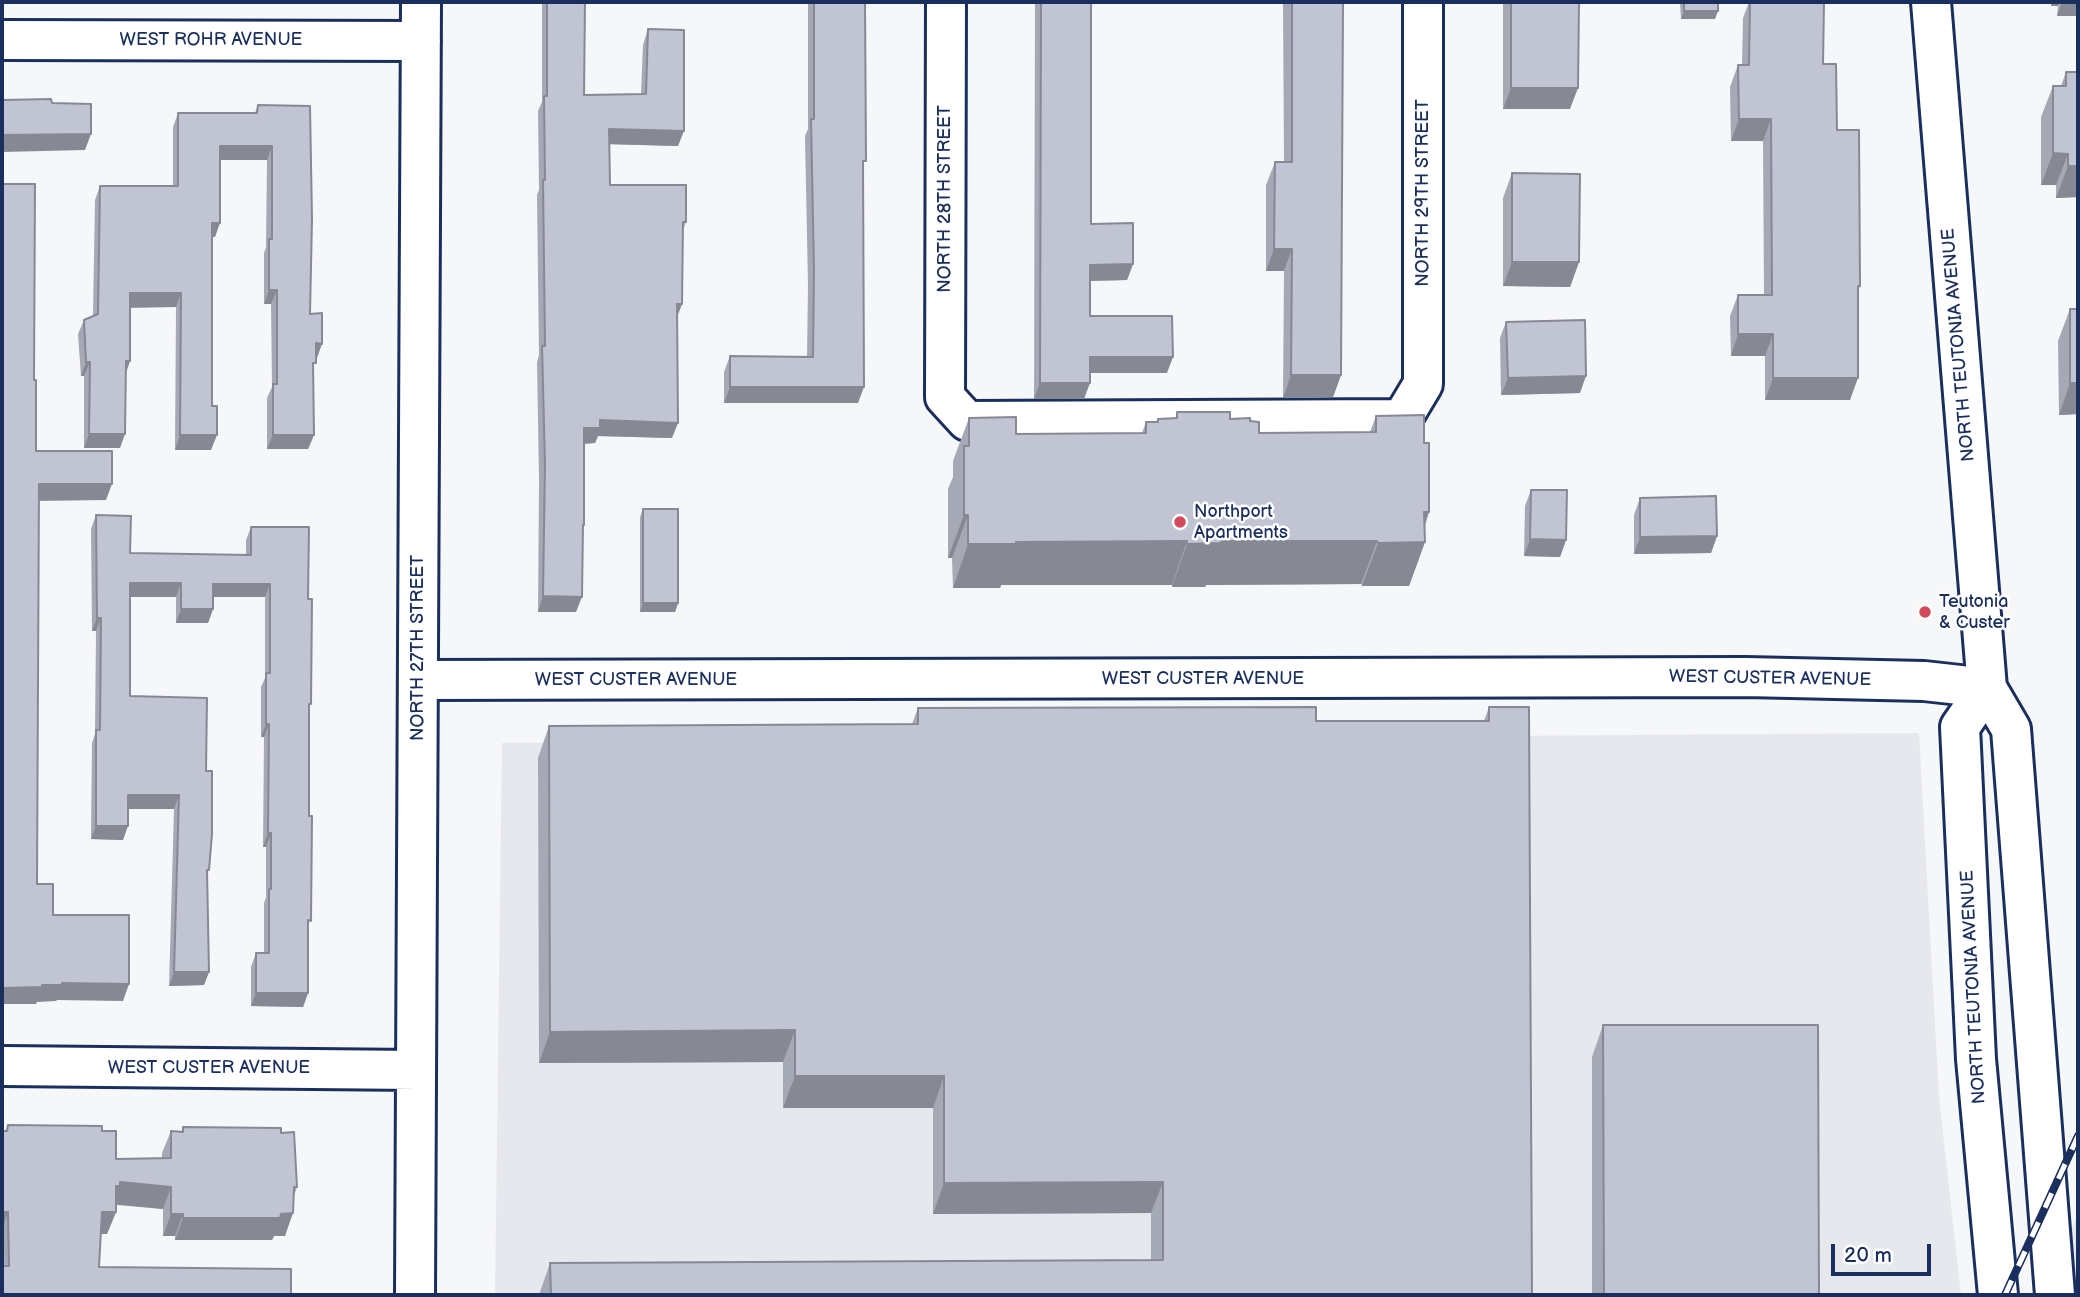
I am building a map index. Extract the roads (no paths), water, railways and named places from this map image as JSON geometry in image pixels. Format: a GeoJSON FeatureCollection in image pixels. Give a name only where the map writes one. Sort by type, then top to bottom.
{"type":"FeatureCollection","features":[{"type":"Feature","properties":{"kind":"street","name":"NORTH 27TH STREET"},"geometry":{"type":"LineString","coordinates":[[415,1295],[421,2]]}},
{"type":"Feature","properties":{"kind":"street","name":"NORTH 28TH STREET"},"geometry":{"type":"LineString","coordinates":[[946,2],[945,397],[967,421],[1402,419],[1423,384]]}},
{"type":"Feature","properties":{"kind":"street","name":"NORTH 29TH STREET"},"geometry":{"type":"LineString","coordinates":[[1423,2],[1423,384]]}},
{"type":"Feature","properties":{"kind":"street","name":"NORTH TEUTONIA AVENUE"},"geometry":{"type":"LineString","coordinates":[[1931,2],[1987,688],[2011,729],[2055,1295]]}},
{"type":"Feature","properties":{"kind":"street","name":"WEST ROHR AVENUE"},"geometry":{"type":"LineString","coordinates":[[2,40],[421,41]]}},
{"type":"Feature","properties":{"kind":"street","name":"WEST CUSTER AVENUE"},"geometry":{"type":"LineString","coordinates":[[418,680],[1746,677],[1924,681],[1987,688]]}},
{"type":"Feature","properties":{"kind":"street","name":"NORTH TEUTONIA AVENUE"},"geometry":{"type":"LineString","coordinates":[[1987,688],[1960,727],[1975,1045],[1997,1295]]}},
{"type":"Feature","properties":{"kind":"street","name":"WEST CUSTER AVENUE"},"geometry":{"type":"LineString","coordinates":[[2,1066],[416,1070]]}},
{"type":"Feature","properties":{"kind":"railway"},"geometry":{"type":"LineString","coordinates":[[2005,1295],[2078,1136]]}},
{"type":"Feature","properties":{"kind":"place","name":"Northport Apartments"},"geometry":{"type":"Point","coordinates":[1180,522]}},
{"type":"Feature","properties":{"kind":"place","name":"Teutonia & Custer"},"geometry":{"type":"Point","coordinates":[1925,612]}}]}
